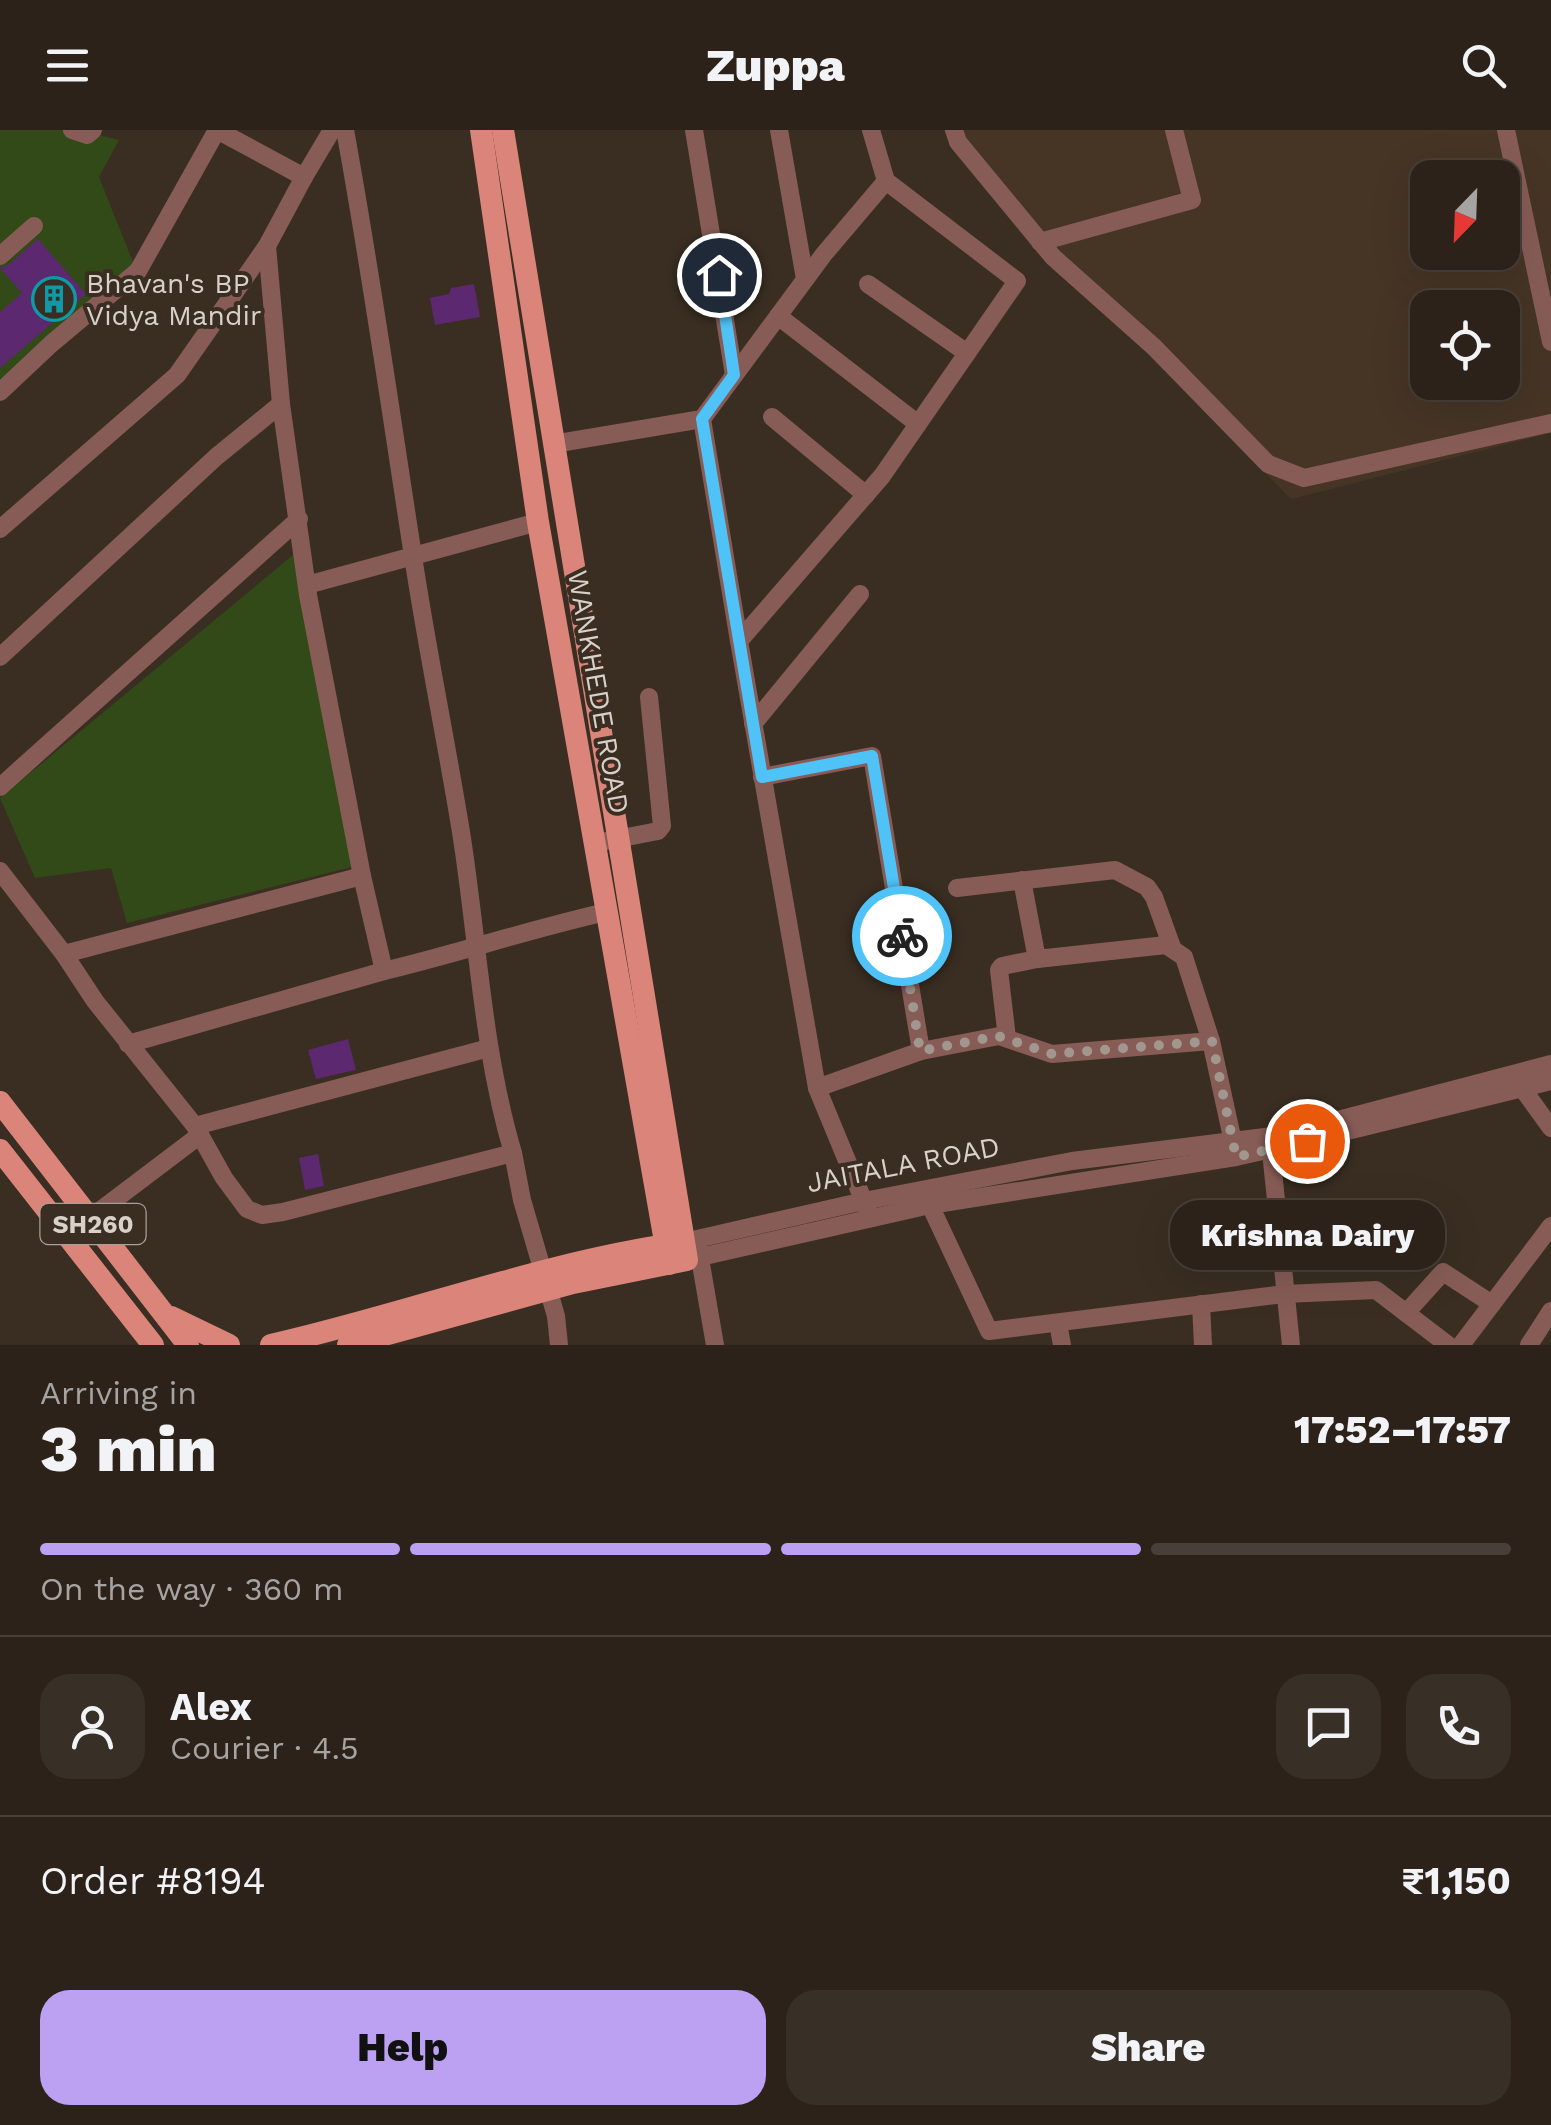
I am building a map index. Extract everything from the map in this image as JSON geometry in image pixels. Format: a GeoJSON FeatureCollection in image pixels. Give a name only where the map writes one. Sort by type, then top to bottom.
{"type":"FeatureCollection","features":[{"type":"Feature","properties":{"kind":"main road","name":"WANKHEDE ROAD"},"geometry":{"type":"LineString","coordinates":[[481,130],[538,522],[608,841],[684,1251]]}},
{"type":"Feature","properties":{"kind":"main road","name":"WANKHEDE ROAD"},"geometry":{"type":"LineString","coordinates":[[503,130],[553,444],[608,841],[606,912],[684,1251]]}},
{"type":"Feature","properties":{"kind":"main road","name":"SH260"},"geometry":{"type":"LineString","coordinates":[[0,1102],[188,1345]]}},
{"type":"Feature","properties":{"kind":"main road","name":"SH260"},"geometry":{"type":"LineString","coordinates":[[0,1150],[142,1340]]}},
{"type":"Feature","properties":{"kind":"main road","name":"JAITALA ROAD"},"geometry":{"type":"LineString","coordinates":[[271,1345],[684,1251]]}},
{"type":"Feature","properties":{"kind":"main road","name":"JAITALA ROAD"},"geometry":{"type":"LineString","coordinates":[[348,1345],[544,1280]]}},
{"type":"Feature","properties":{"kind":"main road"},"geometry":{"type":"LineString","coordinates":[[163,1314],[229,1345]]}},
{"type":"Feature","properties":{"kind":"street"},"geometry":{"type":"LineString","coordinates":[[72,130],[86,134],[93,130]]}},
{"type":"Feature","properties":{"kind":"street"},"geometry":{"type":"LineString","coordinates":[[0,392],[138,271],[217,130],[304,177]]}},
{"type":"Feature","properties":{"kind":"street"},"geometry":{"type":"LineString","coordinates":[[0,530],[177,375],[267,246],[332,130]]}},
{"type":"Feature","properties":{"kind":"street"},"geometry":{"type":"LineString","coordinates":[[345,130],[456,797],[498,1104],[559,1345]]}},
{"type":"Feature","properties":{"kind":"street"},"geometry":{"type":"LineString","coordinates":[[694,130],[734,375]]}},
{"type":"Feature","properties":{"kind":"street"},"geometry":{"type":"LineString","coordinates":[[780,130],[805,279]]}},
{"type":"Feature","properties":{"kind":"street"},"geometry":{"type":"LineString","coordinates":[[740,641],[866,495],[1018,282],[886,181],[871,130]]}},
{"type":"Feature","properties":{"kind":"street"},"geometry":{"type":"LineString","coordinates":[[954,130],[958,142],[1053,257],[1154,347],[1268,464],[1285,473],[1304,478],[1551,423]]}},
{"type":"Feature","properties":{"kind":"street"},"geometry":{"type":"LineString","coordinates":[[1040,242],[1192,200],[1174,130]]}},
{"type":"Feature","properties":{"kind":"street"},"geometry":{"type":"LineString","coordinates":[[1506,130],[1551,342]]}},
{"type":"Feature","properties":{"kind":"street"},"geometry":{"type":"LineString","coordinates":[[553,444],[702,419],[805,279],[886,181]]}},
{"type":"Feature","properties":{"kind":"street"},"geometry":{"type":"LineString","coordinates":[[0,256],[34,226]]}},
{"type":"Feature","properties":{"kind":"street"},"geometry":{"type":"LineString","coordinates":[[267,246],[281,404],[307,585],[384,971]]}},
{"type":"Feature","properties":{"kind":"street"},"geometry":{"type":"LineString","coordinates":[[868,284],[967,354]]}},
{"type":"Feature","properties":{"kind":"street"},"geometry":{"type":"LineString","coordinates":[[778,316],[918,424]]}},
{"type":"Feature","properties":{"kind":"street"},"geometry":{"type":"LineString","coordinates":[[0,657],[216,457],[281,404]]}},
{"type":"Feature","properties":{"kind":"street"},"geometry":{"type":"LineString","coordinates":[[772,417],[866,495]]}},
{"type":"Feature","properties":{"kind":"street"},"geometry":{"type":"LineString","coordinates":[[702,419],[817,1088],[868,1209]]}},
{"type":"Feature","properties":{"kind":"street"},"geometry":{"type":"LineString","coordinates":[[0,787],[298,519]]}},
{"type":"Feature","properties":{"kind":"street"},"geometry":{"type":"LineString","coordinates":[[307,585],[538,522]]}},
{"type":"Feature","properties":{"kind":"street"},"geometry":{"type":"LineString","coordinates":[[753,724],[860,594]]}},
{"type":"Feature","properties":{"kind":"street"},"geometry":{"type":"LineString","coordinates":[[608,841],[662,826],[649,698]]}},
{"type":"Feature","properties":{"kind":"street"},"geometry":{"type":"LineString","coordinates":[[762,777],[872,756],[920,1051]]}},
{"type":"Feature","properties":{"kind":"street"},"geometry":{"type":"LineString","coordinates":[[957,888],[1115,870],[1147,887],[1172,946],[1184,957],[1212,1041],[1234,1149]]}},
{"type":"Feature","properties":{"kind":"street"},"geometry":{"type":"LineString","coordinates":[[0,871],[197,1130],[247,1209],[262,1215],[513,1153]]}},
{"type":"Feature","properties":{"kind":"street"},"geometry":{"type":"LineString","coordinates":[[64,954],[362,876]]}},
{"type":"Feature","properties":{"kind":"street"},"geometry":{"type":"LineString","coordinates":[[1022,880],[1037,959]]}},
{"type":"Feature","properties":{"kind":"street"},"geometry":{"type":"LineString","coordinates":[[128,1044],[384,971],[478,949],[533,929],[606,912]]}},
{"type":"Feature","properties":{"kind":"street"},"geometry":{"type":"LineString","coordinates":[[1007,1038],[999,970],[1002,966],[1172,946]]}},
{"type":"Feature","properties":{"kind":"street"},"geometry":{"type":"LineString","coordinates":[[817,1088],[920,1051],[998,1036],[1052,1054],[1212,1041]]}},
{"type":"Feature","properties":{"kind":"street"},"geometry":{"type":"LineString","coordinates":[[89,1219],[197,1130],[489,1048]]}},
{"type":"Feature","properties":{"kind":"street","name":"JAITALA ROAD"},"geometry":{"type":"LineString","coordinates":[[1270,1143],[1551,1064]]}},
{"type":"Feature","properties":{"kind":"street","name":"JAITALA ROAD"},"geometry":{"type":"LineString","coordinates":[[868,1209],[930,1204],[1270,1143],[1551,1081]]}},
{"type":"Feature","properties":{"kind":"street"},"geometry":{"type":"LineString","coordinates":[[1522,1088],[1551,1128]]}},
{"type":"Feature","properties":{"kind":"street"},"geometry":{"type":"LineString","coordinates":[[1270,1143],[1290,1345]]}},
{"type":"Feature","properties":{"kind":"street","name":"JAITALA ROAD"},"geometry":{"type":"LineString","coordinates":[[684,1251],[1072,1161],[1234,1149]]}},
{"type":"Feature","properties":{"kind":"street"},"geometry":{"type":"LineString","coordinates":[[930,1204],[989,1331],[1284,1294],[1376,1290],[1448,1345]]}},
{"type":"Feature","properties":{"kind":"street"},"geometry":{"type":"LineString","coordinates":[[1461,1345],[1551,1226]]}},
{"type":"Feature","properties":{"kind":"street"},"geometry":{"type":"LineString","coordinates":[[684,1251],[715,1345]]}},
{"type":"Feature","properties":{"kind":"street"},"geometry":{"type":"LineString","coordinates":[[1406,1313],[1443,1272],[1492,1304]]}},
{"type":"Feature","properties":{"kind":"street"},"geometry":{"type":"LineString","coordinates":[[1201,1304],[1203,1345]]}},
{"type":"Feature","properties":{"kind":"street"},"geometry":{"type":"LineString","coordinates":[[1529,1345],[1551,1311]]}},
{"type":"Feature","properties":{"kind":"street"},"geometry":{"type":"LineString","coordinates":[[1058,1323],[1062,1345]]}},
{"type":"Feature","properties":{"kind":"shaded area"},"geometry":{"type":"Polygon","coordinates":[[[944,130],[1551,130],[1551,433],[1291,499],[1135,341],[1037,253],[952,148],[944,130]]]}},
{"type":"Feature","properties":{"kind":"green space"},"geometry":{"type":"Polygon","coordinates":[[[0,130],[78,130],[119,140],[99,177],[135,267],[0,388],[0,130]]]}},
{"type":"Feature","properties":{"kind":"green space"},"geometry":{"type":"Polygon","coordinates":[[[299,550],[352,867],[127,923],[111,868],[35,878],[0,798],[299,550]]]}},
{"type":"Feature","properties":{"kind":"building","name":"Bhavan's BP Vidya Mandir"},"geometry":{"type":"Polygon","coordinates":[[[38,239],[86,294],[0,368],[0,312],[22,293],[0,268],[38,239]]]}},
{"type":"Feature","properties":{"kind":"building"},"geometry":{"type":"Polygon","coordinates":[[[474,284],[480,317],[435,325],[430,298],[449,294],[451,288],[474,284]]]}},
{"type":"Feature","properties":{"kind":"building"},"geometry":{"type":"Polygon","coordinates":[[[348,1039],[356,1070],[316,1079],[308,1050],[348,1039]]]}},
{"type":"Feature","properties":{"kind":"building"},"geometry":{"type":"Polygon","coordinates":[[[318,1154],[324,1186],[305,1190],[299,1158],[318,1154]]]}},
{"type":"Feature","properties":{"kind":"way so far"},"geometry":{"type":"LineString","coordinates":[[902,936],[920,1051],[998,1036],[1052,1054],[1212,1041],[1236,1157],[1307,1141]]}},
{"type":"Feature","properties":{"kind":"place","name":"Bhavan's BP Vidya Mandir"},"geometry":{"type":"Point","coordinates":[54,299]}},
{"type":"Feature","properties":{"kind":"place","name":"Krishna Dairy"},"geometry":{"type":"Point","coordinates":[1307,1141]}},
{"type":"Feature","properties":{"kind":"route"},"geometry":{"type":"LineString","coordinates":[[719,275],[734,375],[702,419],[762,777],[872,756],[902,936]]}}]}
